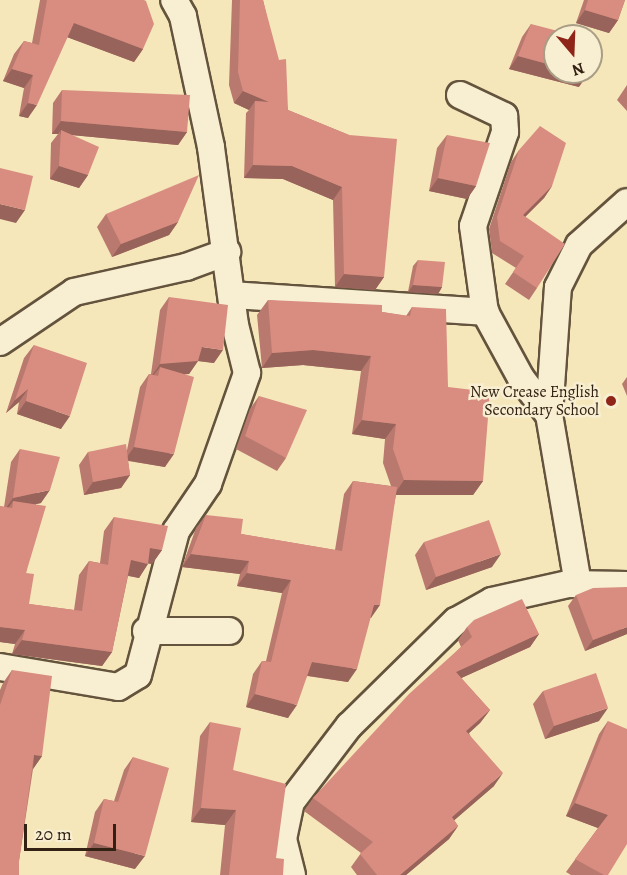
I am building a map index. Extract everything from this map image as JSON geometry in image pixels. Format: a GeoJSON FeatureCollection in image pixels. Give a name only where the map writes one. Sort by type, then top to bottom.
{"type":"FeatureCollection","features":[{"type":"Feature","properties":{"kind":"street"},"geometry":{"type":"LineString","coordinates":[[0,667],[118,687],[138,675],[146,631],[176,531],[208,484],[248,373],[232,295],[227,252],[195,66],[174,0]]}},
{"type":"Feature","properties":{"kind":"street"},"geometry":{"type":"LineString","coordinates":[[460,94],[504,117],[505,132],[473,226],[485,312],[521,378],[549,415]]}},
{"type":"Feature","properties":{"kind":"street"},"geometry":{"type":"LineString","coordinates":[[578,584],[549,415],[558,287],[579,245],[627,202]]}},
{"type":"Feature","properties":{"kind":"street"},"geometry":{"type":"LineString","coordinates":[[0,342],[74,292],[186,267],[227,252]]}},
{"type":"Feature","properties":{"kind":"street"},"geometry":{"type":"LineString","coordinates":[[232,295],[485,312]]}},
{"type":"Feature","properties":{"kind":"street"},"geometry":{"type":"LineString","coordinates":[[292,875],[283,839],[291,802],[349,726],[456,621],[492,601],[578,584],[627,585]]}},
{"type":"Feature","properties":{"kind":"street"},"geometry":{"type":"LineString","coordinates":[[146,631],[229,631]]}},
{"type":"Feature","properties":{"kind":"building"},"geometry":{"type":"Polygon","coordinates":[[[47,0],[144,0],[154,24],[143,49],[74,23],[37,105],[28,103],[33,75],[12,69],[24,41],[39,45],[47,0]]]}},
{"type":"Feature","properties":{"kind":"building"},"geometry":{"type":"Polygon","coordinates":[[[240,0],[263,0],[279,60],[286,59],[288,110],[349,135],[397,139],[384,277],[344,274],[342,187],[292,166],[253,165],[255,101],[269,102],[243,91],[238,72],[240,0]]]}},
{"type":"Feature","properties":{"kind":"building"},"geometry":{"type":"Polygon","coordinates":[[[588,0],[625,0],[618,20],[585,10],[588,0]]]}},
{"type":"Feature","properties":{"kind":"building"},"geometry":{"type":"Polygon","coordinates":[[[531,24],[543,27],[543,63],[518,56],[531,24]]]}},
{"type":"Feature","properties":{"kind":"building"},"geometry":{"type":"Polygon","coordinates":[[[62,90],[190,95],[187,132],[61,121],[62,90]]]}},
{"type":"Feature","properties":{"kind":"building"},"geometry":{"type":"Polygon","coordinates":[[[540,126],[566,143],[552,186],[523,215],[565,244],[537,288],[513,272],[524,256],[500,241],[497,217],[519,150],[540,126]]]}},
{"type":"Feature","properties":{"kind":"building"},"geometry":{"type":"Polygon","coordinates":[[[61,130],[99,147],[88,175],[59,166],[61,130]]]}},
{"type":"Feature","properties":{"kind":"building"},"geometry":{"type":"Polygon","coordinates":[[[447,135],[490,143],[476,186],[438,178],[447,135]]]}},
{"type":"Feature","properties":{"kind":"building"},"geometry":{"type":"Polygon","coordinates":[[[0,168],[33,176],[25,210],[0,204],[0,168]]]}},
{"type":"Feature","properties":{"kind":"building"},"geometry":{"type":"Polygon","coordinates":[[[199,175],[178,222],[121,244],[106,214],[199,175]]]}},
{"type":"Feature","properties":{"kind":"building"},"geometry":{"type":"Polygon","coordinates":[[[418,260],[445,262],[442,287],[413,285],[418,260]]]}},
{"type":"Feature","properties":{"kind":"building"},"geometry":{"type":"Polygon","coordinates":[[[169,297],[228,305],[223,350],[202,347],[198,361],[160,364],[169,297]]]}},
{"type":"Feature","properties":{"kind":"building"},"geometry":{"type":"Polygon","coordinates":[[[268,300],[382,305],[382,312],[410,316],[412,307],[446,309],[448,387],[490,392],[483,481],[404,480],[393,449],[396,424],[362,420],[371,356],[313,350],[272,353],[268,300]]]}},
{"type":"Feature","properties":{"kind":"building"},"geometry":{"type":"Polygon","coordinates":[[[34,345],[87,363],[70,416],[26,401],[28,389],[15,400],[34,345]]]}},
{"type":"Feature","properties":{"kind":"building"},"geometry":{"type":"Polygon","coordinates":[[[160,367],[194,377],[174,454],[134,447],[149,374],[158,376],[160,367]]]}},
{"type":"Feature","properties":{"kind":"building"},"geometry":{"type":"Polygon","coordinates":[[[259,396],[307,410],[286,458],[245,436],[259,396]]]}},
{"type":"Feature","properties":{"kind":"building"},"geometry":{"type":"Polygon","coordinates":[[[126,444],[130,475],[93,482],[88,452],[126,444]]]}},
{"type":"Feature","properties":{"kind":"building"},"geometry":{"type":"Polygon","coordinates":[[[20,449],[60,457],[50,490],[13,498],[20,449]]]}},
{"type":"Feature","properties":{"kind":"building"},"geometry":{"type":"Polygon","coordinates":[[[353,481],[397,487],[380,605],[374,605],[357,669],[312,662],[297,705],[255,694],[262,661],[271,662],[291,580],[247,573],[249,561],[191,554],[206,515],[243,519],[241,534],[342,551],[353,481]]]}},
{"type":"Feature","properties":{"kind":"building"},"geometry":{"type":"Polygon","coordinates":[[[13,501],[46,506],[26,573],[34,574],[29,604],[82,611],[89,561],[108,565],[114,517],[168,526],[162,550],[150,548],[148,564],[131,560],[112,652],[22,640],[25,630],[0,627],[0,506],[12,508],[13,501]]]}},
{"type":"Feature","properties":{"kind":"building"},"geometry":{"type":"Polygon","coordinates":[[[489,520],[501,554],[436,577],[424,542],[489,520]]]}},
{"type":"Feature","properties":{"kind":"building"},"geometry":{"type":"Polygon","coordinates":[[[627,587],[627,627],[593,640],[576,595],[593,588],[627,587]]]}},
{"type":"Feature","properties":{"kind":"building"},"geometry":{"type":"Polygon","coordinates":[[[522,599],[539,634],[456,672],[490,710],[466,731],[503,773],[452,817],[458,826],[400,875],[377,875],[360,854],[373,842],[313,798],[409,694],[472,637],[467,627],[474,620],[522,599]]]}},
{"type":"Feature","properties":{"kind":"building"},"geometry":{"type":"Polygon","coordinates":[[[12,670],[52,676],[42,756],[34,755],[19,875],[0,875],[0,705],[12,670]]]}},
{"type":"Feature","properties":{"kind":"building"},"geometry":{"type":"Polygon","coordinates":[[[596,673],[608,708],[554,726],[543,691],[596,673]]]}},
{"type":"Feature","properties":{"kind":"building"},"geometry":{"type":"Polygon","coordinates":[[[608,721],[627,729],[627,844],[608,875],[604,875],[575,859],[608,815],[575,803],[608,721]]]}},
{"type":"Feature","properties":{"kind":"building"},"geometry":{"type":"Polygon","coordinates":[[[210,722],[241,728],[233,770],[286,784],[276,858],[284,859],[283,875],[229,875],[236,810],[201,808],[210,722]]]}},
{"type":"Feature","properties":{"kind":"building"},"geometry":{"type":"Polygon","coordinates":[[[133,757],[169,768],[145,856],[94,843],[104,799],[118,802],[133,757]]]}},
{"type":"Feature","properties":{"kind":"place","name":"New Crease English Secondary School"},"geometry":{"type":"Point","coordinates":[611,401]}}]}
